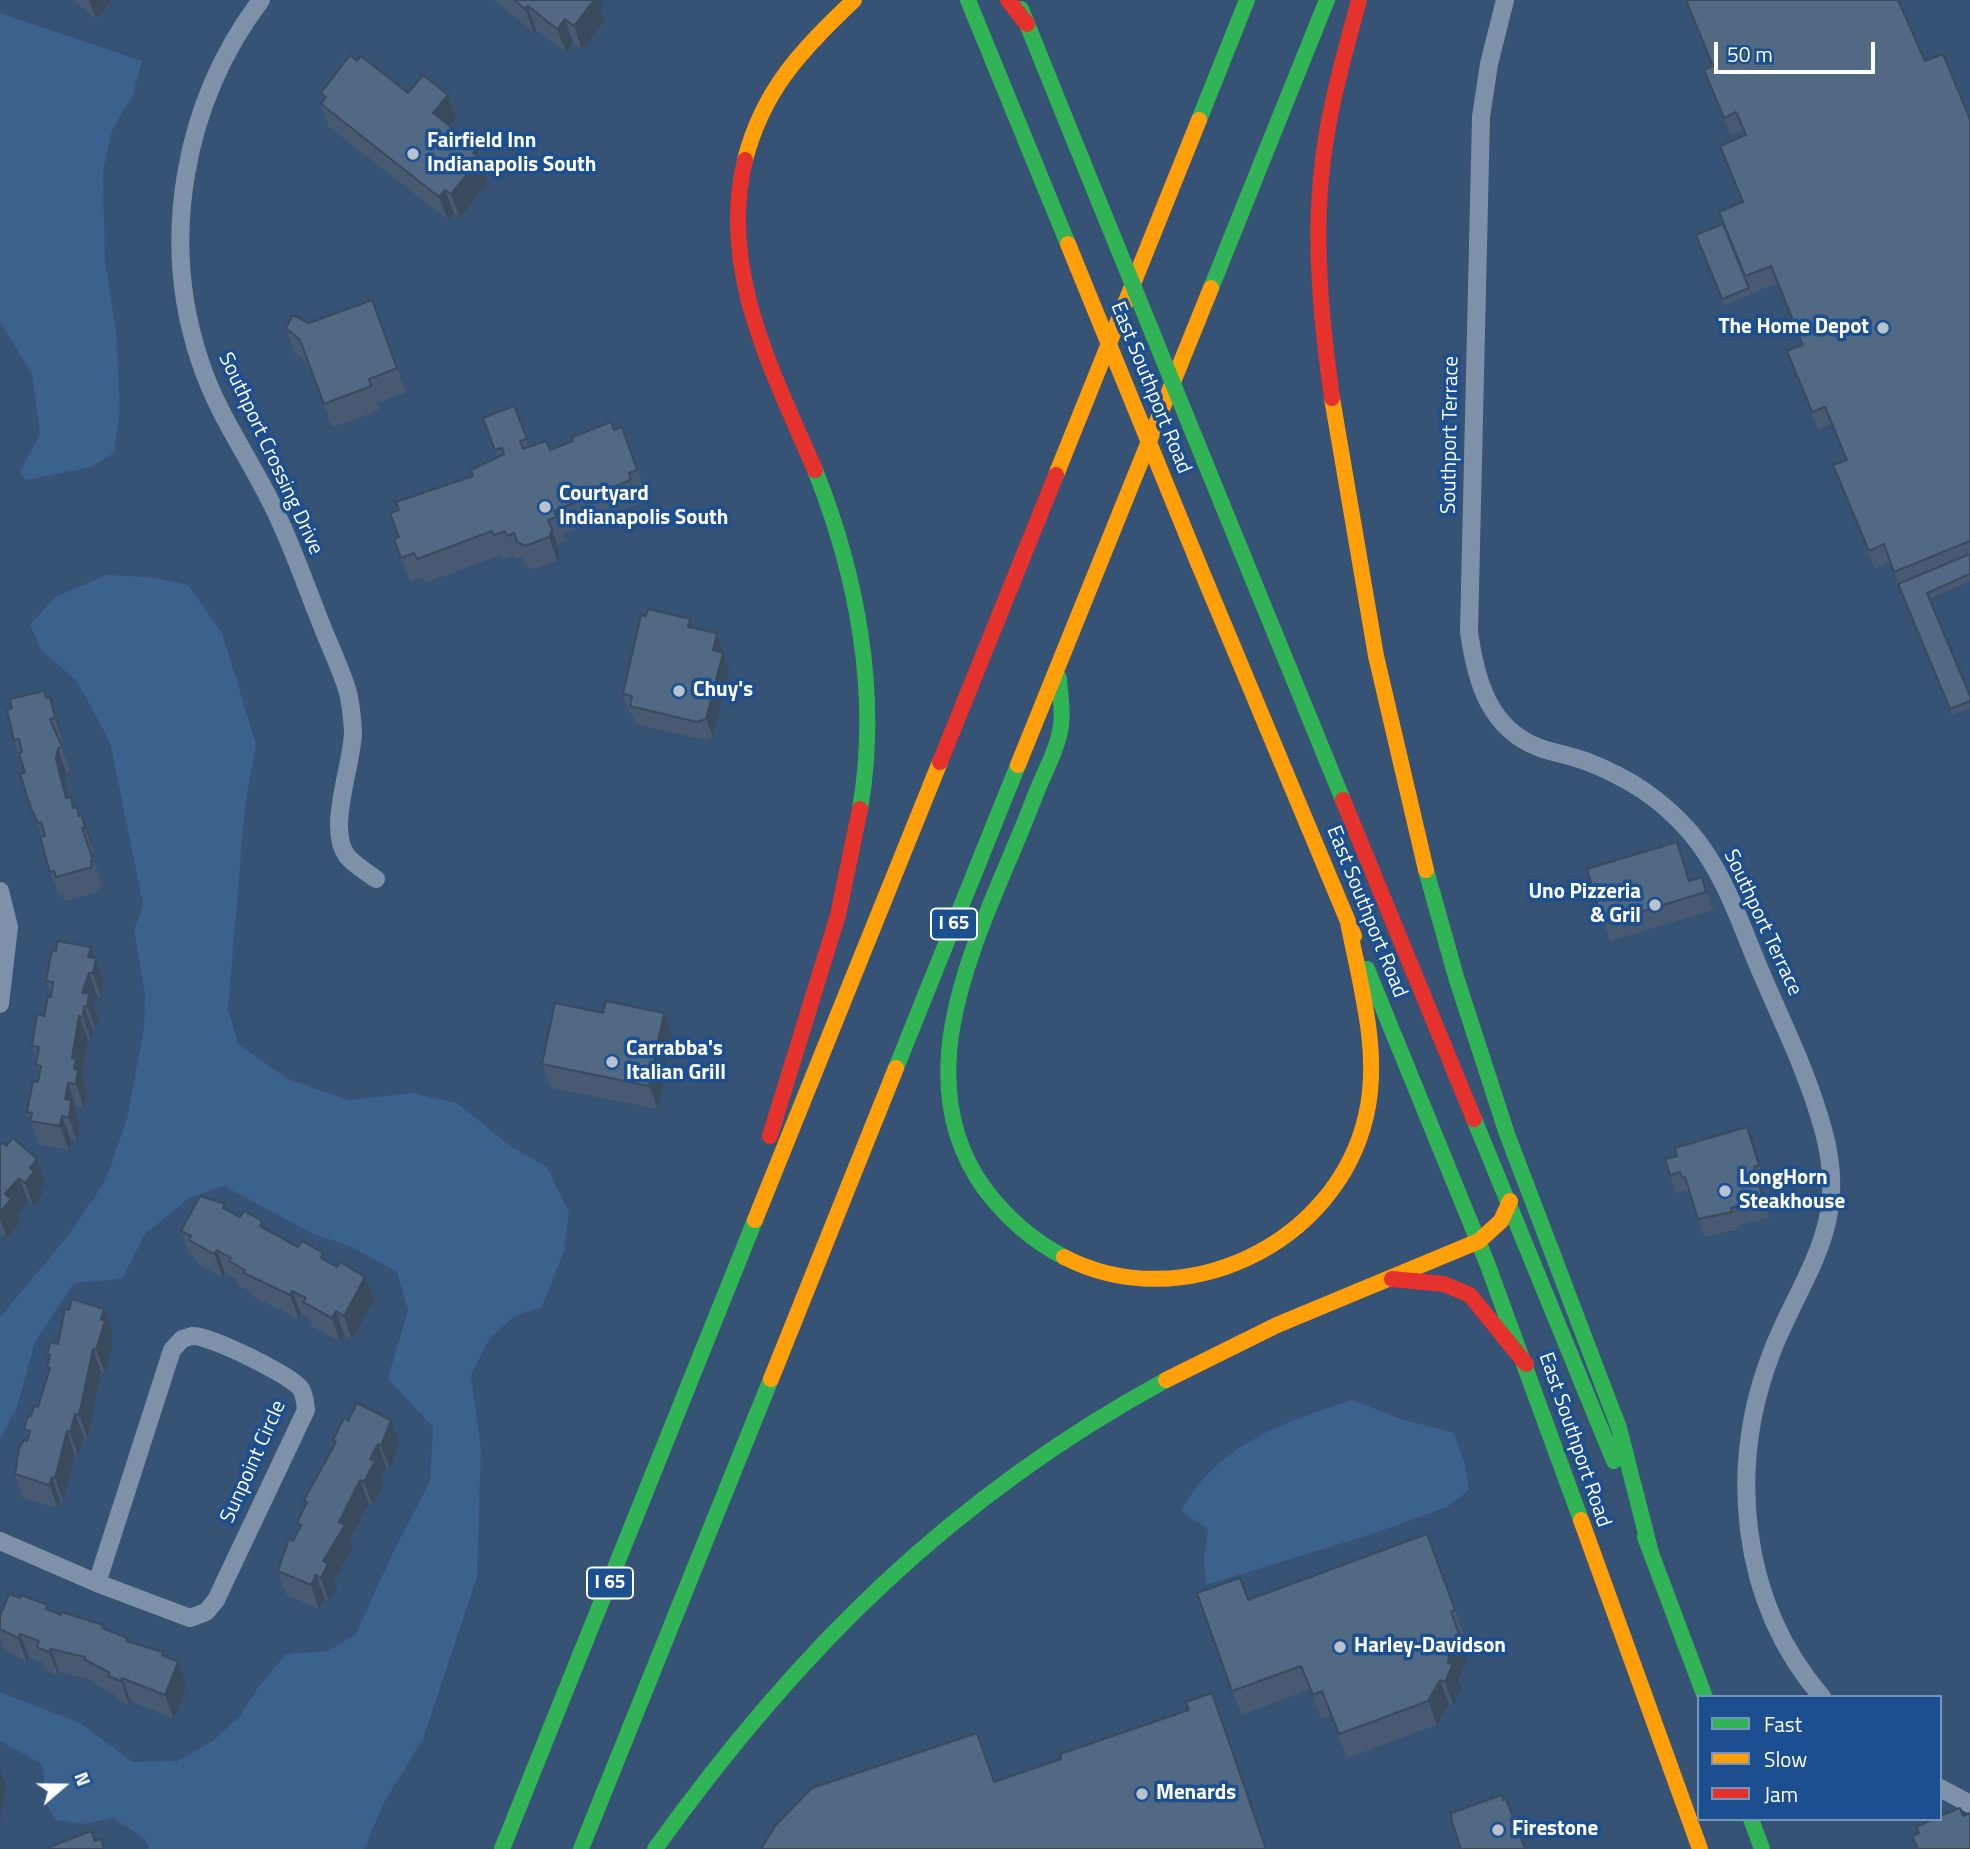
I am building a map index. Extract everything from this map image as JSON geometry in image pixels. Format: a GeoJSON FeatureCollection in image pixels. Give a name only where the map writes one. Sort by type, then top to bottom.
{"type":"FeatureCollection","features":[{"type":"Feature","properties":{"kind":"main road"},"geometry":{"type":"LineString","coordinates":[[717,1316],[794,1051],[843,903],[859,829],[866,764],[866,687],[850,582],[832,514],[749,307],[736,250],[737,199],[748,145],[774,87],[799,52],[854,0]]}},
{"type":"Feature","properties":{"kind":"main road","name":"East Southport Road"},"geometry":{"type":"LineString","coordinates":[[968,0],[1479,1241],[1526,1364],[1653,1731],[1700,1849]]}},
{"type":"Feature","properties":{"kind":"main road"},"geometry":{"type":"LineString","coordinates":[[1008,0],[1027,24]]}},
{"type":"Feature","properties":{"kind":"main road","name":"East Southport Road"},"geometry":{"type":"LineString","coordinates":[[1017,0],[1222,505],[1510,1201],[1651,1553],[1704,1695]]}},
{"type":"Feature","properties":{"kind":"main road","name":"I 65"},"geometry":{"type":"LineString","coordinates":[[502,1849],[1247,0]]}},
{"type":"Feature","properties":{"kind":"main road","name":"I 65"},"geometry":{"type":"LineString","coordinates":[[581,1849],[1327,0]]}},
{"type":"Feature","properties":{"kind":"main road"},"geometry":{"type":"LineString","coordinates":[[1359,0],[1333,89],[1318,204],[1323,309],[1335,425],[1362,592],[1401,776],[1458,986],[1507,1134],[1619,1428],[1651,1553]]}},
{"type":"Feature","properties":{"kind":"main road"},"geometry":{"type":"LineString","coordinates":[[1058,663],[1060,730],[960,989],[948,1048],[948,1100],[962,1145],[983,1188],[1019,1228],[1037,1243],[1081,1266],[1130,1279],[1160,1281],[1217,1272],[1247,1262],[1295,1231],[1316,1212],[1349,1164],[1366,1116],[1370,1042],[1348,922]]}},
{"type":"Feature","properties":{"kind":"main road"},"geometry":{"type":"LineString","coordinates":[[654,1849],[708,1771],[811,1650],[888,1576],[988,1493],[1077,1432],[1171,1377],[1253,1337],[1479,1241],[1501,1221],[1510,1201]]}},
{"type":"Feature","properties":{"kind":"main road"},"geometry":{"type":"LineString","coordinates":[[1390,1279],[1444,1284],[1470,1295],[1526,1364]]}},
{"type":"Feature","properties":{"kind":"main road"},"geometry":{"type":"LineString","coordinates":[[1752,1821],[1762,1849]]}},
{"type":"Feature","properties":{"kind":"street","name":"Southport Crossing Drive"},"geometry":{"type":"LineString","coordinates":[[261,0],[216,73],[198,120],[186,168],[181,207],[181,266],[192,334],[200,363],[215,400],[278,516],[348,691],[353,733],[338,835],[347,856],[376,879]]}},
{"type":"Feature","properties":{"kind":"street","name":"Southport Terrace"},"geometry":{"type":"LineString","coordinates":[[1506,0],[1489,64],[1481,117],[1469,632],[1472,655],[1486,701],[1512,733],[1537,747],[1591,763],[1646,790],[1699,844],[1722,880],[1741,922],[1823,1129],[1831,1175],[1828,1217],[1813,1269],[1785,1321],[1761,1385],[1752,1420],[1745,1491],[1754,1563],[1770,1614],[1799,1668],[1820,1695]]}},
{"type":"Feature","properties":{"kind":"street"},"geometry":{"type":"LineString","coordinates":[[0,891],[9,927],[0,1004]]}},
{"type":"Feature","properties":{"kind":"street","name":"Sunpoint Circle"},"geometry":{"type":"LineString","coordinates":[[0,1541],[97,1583],[181,1617],[201,1615],[210,1608],[306,1410],[306,1402],[299,1386],[205,1337],[188,1337],[175,1345],[97,1583]]}},
{"type":"Feature","properties":{"kind":"street"},"geometry":{"type":"LineString","coordinates":[[1942,1789],[1970,1804]]}},
{"type":"Feature","properties":{"kind":"water"},"geometry":{"type":"Polygon","coordinates":[[[0,13],[142,61],[133,95],[112,130],[103,172],[105,261],[116,331],[120,410],[114,453],[91,467],[26,480],[20,472],[40,434],[32,374],[0,322],[0,13]]]}},
{"type":"Feature","properties":{"kind":"water"},"geometry":{"type":"Polygon","coordinates":[[[107,575],[148,577],[188,585],[222,633],[256,744],[245,806],[228,1009],[238,1044],[288,1079],[348,1100],[413,1093],[457,1103],[510,1146],[547,1167],[569,1212],[564,1251],[542,1307],[516,1315],[490,1338],[471,1375],[481,1449],[477,1577],[423,1739],[385,1801],[364,1849],[149,1849],[144,1838],[113,1818],[85,1824],[55,1820],[46,1803],[42,1764],[0,1741],[0,1692],[80,1723],[133,1762],[178,1761],[213,1741],[241,1715],[257,1689],[286,1654],[328,1651],[356,1634],[394,1550],[430,1482],[433,1427],[388,1379],[408,1310],[397,1272],[350,1246],[313,1234],[224,1186],[189,1198],[145,1234],[122,1279],[74,1283],[35,1342],[17,1407],[0,1439],[0,1317],[67,1237],[106,1180],[127,1119],[144,1028],[145,994],[134,930],[143,904],[110,742],[76,680],[41,650],[30,625],[55,597],[107,575]]]}},
{"type":"Feature","properties":{"kind":"water"},"geometry":{"type":"Polygon","coordinates":[[[1352,1400],[1401,1419],[1454,1433],[1464,1461],[1469,1490],[1447,1507],[1372,1534],[1206,1585],[1204,1560],[1208,1529],[1181,1511],[1196,1488],[1233,1452],[1255,1439],[1302,1417],[1352,1400]]]}},
{"type":"Feature","properties":{"kind":"building"},"geometry":{"type":"Polygon","coordinates":[[[514,0],[594,0],[574,26],[565,19],[557,29],[528,6],[525,9],[514,0]]]}},
{"type":"Feature","properties":{"kind":"building","name":"The Home Depot"},"geometry":{"type":"Polygon","coordinates":[[[1686,0],[1898,0],[1925,61],[1943,54],[1970,119],[1970,541],[1894,572],[1884,544],[1869,551],[1833,465],[1847,460],[1825,407],[1812,412],[1787,351],[1803,345],[1771,266],[1745,276],[1719,212],[1743,202],[1720,146],[1746,135],[1736,112],[1724,118],[1704,70],[1713,66],[1686,0]]]}},
{"type":"Feature","properties":{"kind":"building","name":"Fairfield Inn Indianapolis South"},"geometry":{"type":"Polygon","coordinates":[[[350,55],[357,61],[361,56],[408,93],[423,75],[448,95],[433,113],[477,148],[473,153],[480,158],[451,194],[445,190],[439,197],[321,104],[326,97],[321,93],[350,55]]]}},
{"type":"Feature","properties":{"kind":"building"},"geometry":{"type":"Polygon","coordinates":[[[1723,224],[1749,288],[1722,299],[1696,235],[1723,224]]]}},
{"type":"Feature","properties":{"kind":"building"},"geometry":{"type":"Polygon","coordinates":[[[372,300],[397,368],[369,379],[371,386],[324,404],[300,340],[286,328],[293,315],[309,323],[372,300]]]}},
{"type":"Feature","properties":{"kind":"building","name":"Courtyard Indianapolis South"},"geometry":{"type":"Polygon","coordinates":[[[514,406],[527,439],[520,441],[523,449],[546,441],[550,450],[573,441],[572,437],[611,422],[614,430],[622,427],[637,470],[629,473],[631,480],[554,511],[557,517],[548,520],[552,530],[549,537],[525,546],[517,542],[514,533],[507,536],[505,531],[494,535],[492,531],[417,559],[414,553],[401,558],[394,539],[399,537],[390,513],[399,510],[396,502],[473,476],[471,470],[504,454],[502,448],[495,450],[483,418],[514,406]]]}},
{"type":"Feature","properties":{"kind":"building"},"geometry":{"type":"Polygon","coordinates":[[[1970,554],[1970,574],[1927,593],[1970,696],[1970,701],[1950,709],[1898,584],[1970,554]]]}},
{"type":"Feature","properties":{"kind":"building","name":"Chuy's"},"geometry":{"type":"Polygon","coordinates":[[[648,609],[690,619],[688,627],[717,633],[713,650],[723,653],[706,719],[697,722],[630,706],[632,696],[623,694],[641,615],[646,616],[648,609]]]}},
{"type":"Feature","properties":{"kind":"building"},"geometry":{"type":"Polygon","coordinates":[[[44,691],[46,698],[50,697],[55,718],[50,719],[62,747],[58,748],[56,759],[66,798],[71,797],[73,808],[77,807],[79,816],[82,815],[85,828],[82,828],[93,860],[92,867],[56,877],[54,871],[50,872],[40,837],[45,836],[41,822],[38,823],[31,808],[20,774],[25,773],[19,753],[22,752],[19,739],[14,740],[7,710],[12,708],[10,699],[44,691]]]}},
{"type":"Feature","properties":{"kind":"building","name":"Uno Pizzeria & Gril"},"geometry":{"type":"Polygon","coordinates":[[[1677,842],[1689,881],[1702,877],[1706,892],[1603,923],[1587,869],[1677,842]]]}},
{"type":"Feature","properties":{"kind":"building"},"geometry":{"type":"Polygon","coordinates":[[[57,941],[91,947],[88,957],[96,958],[93,973],[89,973],[82,993],[89,994],[83,1017],[79,1016],[72,1058],[76,1059],[74,1069],[78,1070],[76,1084],[68,1083],[65,1099],[71,1100],[69,1118],[62,1116],[60,1126],[30,1121],[32,1113],[27,1112],[33,1081],[38,1082],[41,1066],[36,1065],[39,1047],[32,1046],[37,1014],[44,1016],[48,996],[51,997],[53,982],[46,981],[52,950],[56,951],[57,941]]]}},
{"type":"Feature","properties":{"kind":"building"},"geometry":{"type":"Polygon","coordinates":[[[606,1001],[664,1013],[649,1086],[542,1064],[555,1003],[603,1013],[606,1001]]]}},
{"type":"Feature","properties":{"kind":"building","name":"LongHorn Steakhouse"},"geometry":{"type":"Polygon","coordinates":[[[1747,1127],[1759,1165],[1754,1167],[1763,1199],[1731,1208],[1732,1212],[1698,1219],[1685,1177],[1682,1178],[1680,1172],[1670,1175],[1665,1159],[1677,1156],[1675,1148],[1747,1127]]]}},
{"type":"Feature","properties":{"kind":"building"},"geometry":{"type":"Polygon","coordinates":[[[13,1138],[37,1159],[30,1168],[34,1172],[25,1183],[19,1178],[5,1194],[11,1199],[0,1212],[0,1145],[3,1143],[6,1146],[13,1138]]]}},
{"type":"Feature","properties":{"kind":"building"},"geometry":{"type":"Polygon","coordinates":[[[200,1196],[225,1204],[223,1208],[240,1217],[244,1211],[262,1221],[260,1226],[298,1247],[302,1241],[323,1253],[321,1258],[337,1267],[340,1262],[365,1277],[344,1316],[336,1311],[332,1318],[303,1302],[306,1298],[292,1291],[290,1295],[244,1273],[245,1270],[229,1261],[231,1258],[217,1250],[214,1254],[189,1240],[191,1236],[181,1231],[200,1196]]]}},
{"type":"Feature","properties":{"kind":"building"},"geometry":{"type":"Polygon","coordinates":[[[72,1299],[104,1309],[101,1319],[105,1321],[96,1350],[93,1349],[79,1415],[75,1414],[70,1432],[67,1431],[55,1478],[52,1477],[49,1485],[15,1474],[19,1448],[24,1440],[27,1441],[30,1431],[24,1429],[28,1416],[31,1416],[34,1406],[38,1407],[50,1368],[47,1367],[50,1355],[47,1354],[51,1342],[58,1344],[65,1309],[69,1310],[72,1299]]]}},
{"type":"Feature","properties":{"kind":"building"},"geometry":{"type":"Polygon","coordinates":[[[357,1403],[391,1420],[381,1446],[378,1444],[370,1459],[375,1461],[364,1482],[360,1480],[339,1522],[345,1525],[323,1561],[328,1564],[321,1578],[316,1575],[311,1585],[278,1571],[289,1539],[293,1541],[301,1525],[297,1523],[307,1502],[304,1500],[336,1442],[333,1440],[344,1418],[348,1421],[357,1403]]]}},
{"type":"Feature","properties":{"kind":"building","name":"Harley-Davidson"},"geometry":{"type":"Polygon","coordinates":[[[1427,1534],[1455,1610],[1451,1612],[1459,1634],[1449,1656],[1448,1663],[1453,1664],[1445,1682],[1440,1680],[1428,1701],[1339,1734],[1322,1691],[1313,1695],[1301,1666],[1232,1691],[1197,1593],[1240,1578],[1248,1600],[1427,1534]]]}},
{"type":"Feature","properties":{"kind":"building"},"geometry":{"type":"Polygon","coordinates":[[[9,1594],[20,1598],[21,1595],[48,1605],[46,1609],[61,1615],[62,1612],[103,1625],[102,1628],[127,1638],[126,1641],[163,1652],[162,1655],[178,1662],[165,1695],[122,1678],[121,1681],[108,1676],[110,1673],[84,1659],[85,1657],[51,1649],[49,1652],[37,1647],[39,1641],[20,1634],[18,1638],[0,1629],[0,1616],[9,1594]]]}},
{"type":"Feature","properties":{"kind":"building","name":"Menards"},"geometry":{"type":"Polygon","coordinates":[[[1212,1693],[1266,1849],[761,1849],[775,1826],[812,1788],[977,1733],[994,1782],[1061,1759],[1060,1754],[1189,1710],[1186,1702],[1212,1693]]]}},
{"type":"Feature","properties":{"kind":"building"},"geometry":{"type":"Polygon","coordinates":[[[1502,1795],[1503,1800],[1506,1799],[1525,1849],[1461,1849],[1451,1813],[1502,1795]]]}},
{"type":"Feature","properties":{"kind":"building"},"geometry":{"type":"Polygon","coordinates":[[[1960,1808],[1963,1816],[1970,1813],[1970,1849],[1918,1849],[1912,1836],[1919,1833],[1916,1827],[1930,1821],[1942,1821],[1942,1815],[1960,1808]]]}},
{"type":"Feature","properties":{"kind":"building"},"geometry":{"type":"Polygon","coordinates":[[[91,1831],[95,1841],[101,1839],[104,1849],[45,1849],[91,1831]]]}},
{"type":"Feature","properties":{"kind":"traffic: fast"},"geometry":{"type":"LineString","coordinates":[[968,0],[1068,244]]}},
{"type":"Feature","properties":{"kind":"traffic: fast"},"geometry":{"type":"LineString","coordinates":[[1199,120],[1247,0]]}},
{"type":"Feature","properties":{"kind":"traffic: fast"},"geometry":{"type":"LineString","coordinates":[[1211,288],[1327,0]]}},
{"type":"Feature","properties":{"kind":"traffic: fast"},"geometry":{"type":"LineString","coordinates":[[1021,9],[1093,187]]}},
{"type":"Feature","properties":{"kind":"traffic: fast"},"geometry":{"type":"LineString","coordinates":[[1093,187],[1222,504]]}},
{"type":"Feature","properties":{"kind":"traffic: fast"},"geometry":{"type":"LineString","coordinates":[[815,470],[843,551],[861,636],[867,723],[866,766],[860,809]]}},
{"type":"Feature","properties":{"kind":"traffic: fast"},"geometry":{"type":"LineString","coordinates":[[1222,504],[1343,800]]}},
{"type":"Feature","properties":{"kind":"traffic: fast"},"geometry":{"type":"LineString","coordinates":[[1059,678],[1062,708],[1059,736],[975,944],[959,994],[950,1044],[949,1094],[960,1142],[984,1188],[1020,1227],[1064,1257]]}},
{"type":"Feature","properties":{"kind":"traffic: fast"},"geometry":{"type":"LineString","coordinates":[[896,1068],[1018,765]]}},
{"type":"Feature","properties":{"kind":"traffic: fast"},"geometry":{"type":"LineString","coordinates":[[1426,870],[1456,977],[1507,1134],[1619,1428],[1651,1553]]}},
{"type":"Feature","properties":{"kind":"traffic: fast"},"geometry":{"type":"LineString","coordinates":[[1367,969],[1487,1263],[1581,1520]]}},
{"type":"Feature","properties":{"kind":"traffic: fast"},"geometry":{"type":"LineString","coordinates":[[1474,1119],[1614,1461]]}},
{"type":"Feature","properties":{"kind":"traffic: fast"},"geometry":{"type":"LineString","coordinates":[[502,1849],[755,1220]]}},
{"type":"Feature","properties":{"kind":"traffic: fast"},"geometry":{"type":"LineString","coordinates":[[581,1849],[771,1379]]}},
{"type":"Feature","properties":{"kind":"traffic: fast"},"geometry":{"type":"LineString","coordinates":[[655,1849],[764,1709],[822,1645],[883,1584],[947,1528],[1015,1475],[1088,1426],[1166,1380]]}},
{"type":"Feature","properties":{"kind":"traffic: fast"},"geometry":{"type":"LineString","coordinates":[[1645,1537],[1704,1695]]}},
{"type":"Feature","properties":{"kind":"traffic: fast"},"geometry":{"type":"LineString","coordinates":[[1752,1821],[1762,1849]]}},
{"type":"Feature","properties":{"kind":"traffic: slow"},"geometry":{"type":"LineString","coordinates":[[745,160],[762,112],[774,91],[801,54],[854,0]]}},
{"type":"Feature","properties":{"kind":"traffic: slow"},"geometry":{"type":"LineString","coordinates":[[1056,475],[1199,120]]}},
{"type":"Feature","properties":{"kind":"traffic: slow"},"geometry":{"type":"LineString","coordinates":[[1068,244],[1199,565]]}},
{"type":"Feature","properties":{"kind":"traffic: slow"},"geometry":{"type":"LineString","coordinates":[[1018,765],[1211,288]]}},
{"type":"Feature","properties":{"kind":"traffic: slow"},"geometry":{"type":"LineString","coordinates":[[1332,398],[1376,656],[1426,870]]}},
{"type":"Feature","properties":{"kind":"traffic: slow"},"geometry":{"type":"LineString","coordinates":[[1199,565],[1354,936]]}},
{"type":"Feature","properties":{"kind":"traffic: slow"},"geometry":{"type":"LineString","coordinates":[[755,1220],[940,762]]}},
{"type":"Feature","properties":{"kind":"traffic: slow"},"geometry":{"type":"LineString","coordinates":[[1064,1257],[1110,1274],[1157,1279],[1204,1273],[1248,1258],[1288,1233],[1323,1201],[1349,1162],[1366,1116],[1370,1092],[1367,1019],[1348,922]]}},
{"type":"Feature","properties":{"kind":"traffic: slow"},"geometry":{"type":"LineString","coordinates":[[771,1379],[896,1068]]}},
{"type":"Feature","properties":{"kind":"traffic: slow"},"geometry":{"type":"LineString","coordinates":[[1166,1380],[1277,1325],[1479,1241],[1501,1221],[1510,1201]]}},
{"type":"Feature","properties":{"kind":"traffic: slow"},"geometry":{"type":"LineString","coordinates":[[1581,1520],[1700,1849]]}},
{"type":"Feature","properties":{"kind":"traffic: jam"},"geometry":{"type":"LineString","coordinates":[[1008,0],[1027,24]]}},
{"type":"Feature","properties":{"kind":"traffic: jam"},"geometry":{"type":"LineString","coordinates":[[1332,398],[1320,288],[1319,205],[1323,156],[1331,111],[1359,0]]}},
{"type":"Feature","properties":{"kind":"traffic: jam"},"geometry":{"type":"LineString","coordinates":[[745,160],[739,201],[739,241],[744,281],[767,358],[815,470]]}},
{"type":"Feature","properties":{"kind":"traffic: jam"},"geometry":{"type":"LineString","coordinates":[[940,762],[1056,475]]}},
{"type":"Feature","properties":{"kind":"traffic: jam"},"geometry":{"type":"LineString","coordinates":[[1343,800],[1474,1119]]}},
{"type":"Feature","properties":{"kind":"traffic: jam"},"geometry":{"type":"LineString","coordinates":[[770,1136],[838,915],[860,809]]}},
{"type":"Feature","properties":{"kind":"traffic: jam"},"geometry":{"type":"LineString","coordinates":[[1392,1279],[1444,1284],[1470,1295],[1526,1364]]}},
{"type":"Feature","properties":{"kind":"place","name":"Fairfield Inn Indianapolis South"},"geometry":{"type":"Point","coordinates":[413,154]}},
{"type":"Feature","properties":{"kind":"place","name":"The Home Depot"},"geometry":{"type":"Point","coordinates":[1883,328]}},
{"type":"Feature","properties":{"kind":"place","name":"Courtyard Indianapolis South"},"geometry":{"type":"Point","coordinates":[545,507]}},
{"type":"Feature","properties":{"kind":"place","name":"Chuy's"},"geometry":{"type":"Point","coordinates":[679,691]}},
{"type":"Feature","properties":{"kind":"place","name":"Uno Pizzeria & Gril"},"geometry":{"type":"Point","coordinates":[1655,905]}},
{"type":"Feature","properties":{"kind":"place","name":"Carrabba's Italian Grill"},"geometry":{"type":"Point","coordinates":[612,1062]}},
{"type":"Feature","properties":{"kind":"place","name":"LongHorn Steakhouse"},"geometry":{"type":"Point","coordinates":[1725,1191]}},
{"type":"Feature","properties":{"kind":"place","name":"Harley-Davidson"},"geometry":{"type":"Point","coordinates":[1340,1647]}},
{"type":"Feature","properties":{"kind":"place","name":"Menards"},"geometry":{"type":"Point","coordinates":[1142,1794]}},
{"type":"Feature","properties":{"kind":"place","name":"Firestone"},"geometry":{"type":"Point","coordinates":[1498,1830]}}]}
